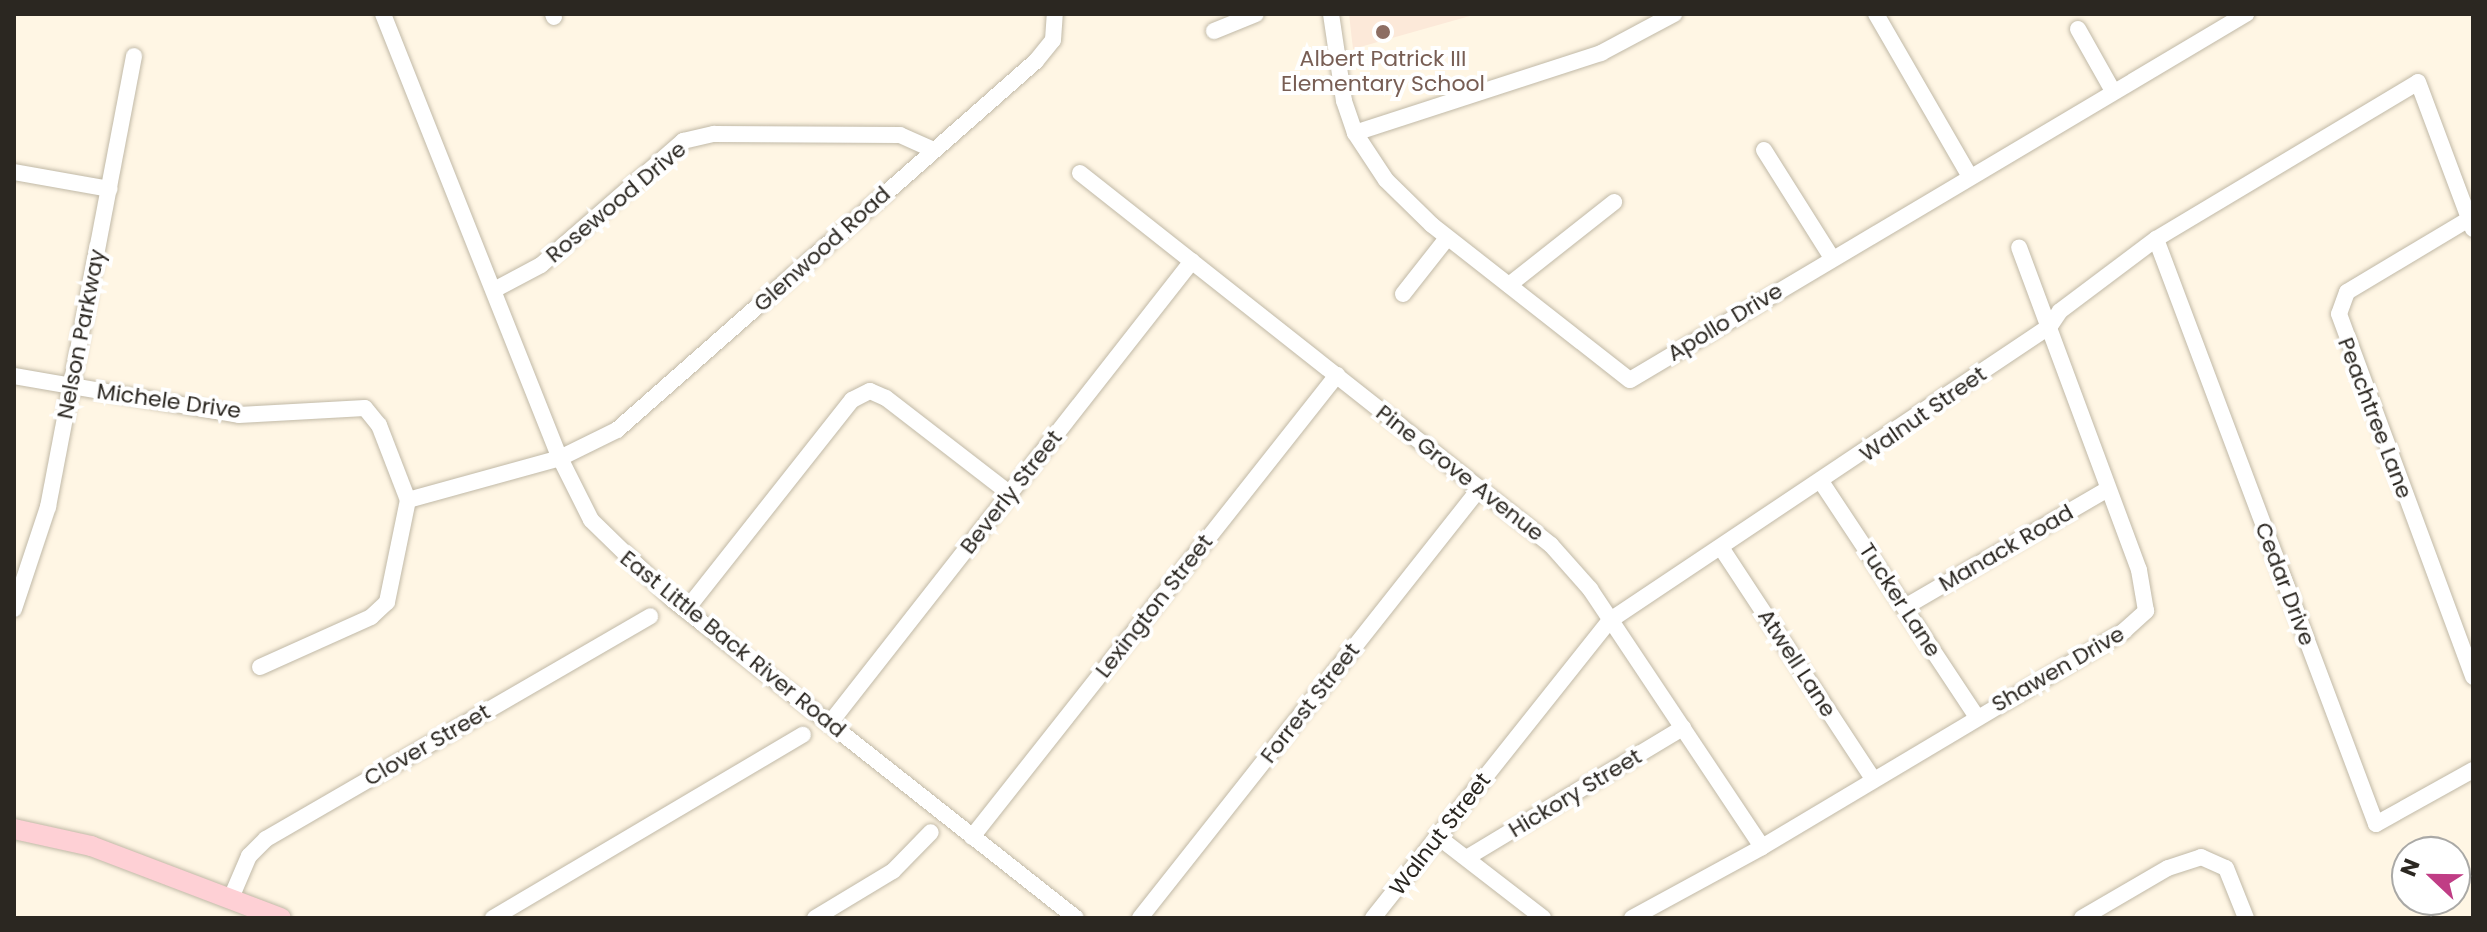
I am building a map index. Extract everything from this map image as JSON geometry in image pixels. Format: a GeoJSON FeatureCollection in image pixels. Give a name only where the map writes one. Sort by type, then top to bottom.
{"type":"FeatureCollection","features":[{"type":"Feature","properties":{"kind":"main road"},"geometry":{"type":"LineString","coordinates":[[14,829],[91,846],[281,918]]}},
{"type":"Feature","properties":{"kind":"street","name":"East Little Back River Road"},"geometry":{"type":"LineString","coordinates":[[383,14],[574,492],[607,540],[686,610],[1076,918]]}},
{"type":"Feature","properties":{"kind":"street","name":"Glenwood Road"},"geometry":{"type":"LineString","coordinates":[[408,500],[560,458],[617,430],[931,149],[1046,51],[1055,14]]}},
{"type":"Feature","properties":{"kind":"street"},"geometry":{"type":"LineString","coordinates":[[1214,31],[1256,14]]}},
{"type":"Feature","properties":{"kind":"street","name":"Apollo Drive"},"geometry":{"type":"LineString","coordinates":[[1331,14],[1339,77],[1355,133],[1386,180],[1447,238],[1630,380],[2246,14]]}},
{"type":"Feature","properties":{"kind":"street"},"geometry":{"type":"LineString","coordinates":[[1355,133],[1601,53],[1674,14]]}},
{"type":"Feature","properties":{"kind":"street"},"geometry":{"type":"LineString","coordinates":[[1876,14],[1970,177]]}},
{"type":"Feature","properties":{"kind":"street"},"geometry":{"type":"LineString","coordinates":[[2078,29],[2113,91]]}},
{"type":"Feature","properties":{"kind":"street","name":"Nelson Parkway"},"geometry":{"type":"LineString","coordinates":[[14,609],[48,507],[134,56]]}},
{"type":"Feature","properties":{"kind":"street","name":"Walnut Street"},"geometry":{"type":"LineString","coordinates":[[1373,918],[1609,621],[1822,483],[2050,326],[2060,311],[2156,239],[2418,82],[2471,224]]}},
{"type":"Feature","properties":{"kind":"street","name":"Rosewood Drive"},"geometry":{"type":"LineString","coordinates":[[494,290],[541,265],[683,141],[714,134],[900,135],[931,149]]}},
{"type":"Feature","properties":{"kind":"street"},"geometry":{"type":"LineString","coordinates":[[1764,150],[1832,258]]}},
{"type":"Feature","properties":{"kind":"street"},"geometry":{"type":"LineString","coordinates":[[14,172],[109,189]]}},
{"type":"Feature","properties":{"kind":"street","name":"Pine Grove Avenue"},"geometry":{"type":"LineString","coordinates":[[1080,173],[1480,488],[1572,566],[1762,847]]}},
{"type":"Feature","properties":{"kind":"street"},"geometry":{"type":"LineString","coordinates":[[1509,285],[1614,202]]}},
{"type":"Feature","properties":{"kind":"street","name":"Peachtree Lane"},"geometry":{"type":"LineString","coordinates":[[2471,224],[2347,292],[2339,314],[2473,677]]}},
{"type":"Feature","properties":{"kind":"street"},"geometry":{"type":"LineString","coordinates":[[1403,294],[1447,238]]}},
{"type":"Feature","properties":{"kind":"street","name":"Cedar Drive"},"geometry":{"type":"LineString","coordinates":[[2156,239],[2376,824],[2473,770]]}},
{"type":"Feature","properties":{"kind":"street","name":"Shawen Drive"},"geometry":{"type":"LineString","coordinates":[[1632,918],[1762,847],[1872,777],[2124,631],[2146,611],[2139,570],[2019,248]]}},
{"type":"Feature","properties":{"kind":"street","name":"Beverly Street"},"geometry":{"type":"LineString","coordinates":[[830,723],[1192,261]]}},
{"type":"Feature","properties":{"kind":"street","name":"Lexington Street"},"geometry":{"type":"LineString","coordinates":[[972,837],[1337,375]]}},
{"type":"Feature","properties":{"kind":"street","name":"Michele Drive"},"geometry":{"type":"LineString","coordinates":[[14,376],[239,415],[365,408],[379,425],[408,500]]}},
{"type":"Feature","properties":{"kind":"street"},"geometry":{"type":"LineString","coordinates":[[686,610],[852,400],[870,391],[886,398],[1010,494]]}},
{"type":"Feature","properties":{"kind":"street","name":"Tucker Lane"},"geometry":{"type":"LineString","coordinates":[[1822,483],[1977,717]]}},
{"type":"Feature","properties":{"kind":"street","name":"Forrest Street"},"geometry":{"type":"LineString","coordinates":[[1140,918],[1480,488]]}},
{"type":"Feature","properties":{"kind":"street","name":"Manack Road"},"geometry":{"type":"LineString","coordinates":[[1905,607],[2108,489]]}},
{"type":"Feature","properties":{"kind":"street"},"geometry":{"type":"LineString","coordinates":[[260,667],[371,617],[387,602],[408,500]]}},
{"type":"Feature","properties":{"kind":"street","name":"Atwell Lane"},"geometry":{"type":"LineString","coordinates":[[1722,549],[1872,777]]}},
{"type":"Feature","properties":{"kind":"street","name":"Clover Street"},"geometry":{"type":"LineString","coordinates":[[231,898],[249,856],[266,839],[650,616]]}},
{"type":"Feature","properties":{"kind":"street","name":"Hickory Street"},"geometry":{"type":"LineString","coordinates":[[1468,857],[1683,728]]}},
{"type":"Feature","properties":{"kind":"street"},"geometry":{"type":"LineString","coordinates":[[493,918],[803,735]]}},
{"type":"Feature","properties":{"kind":"street"},"geometry":{"type":"LineString","coordinates":[[815,918],[893,871],[931,832]]}},
{"type":"Feature","properties":{"kind":"street"},"geometry":{"type":"LineString","coordinates":[[1437,836],[1543,918]]}},
{"type":"Feature","properties":{"kind":"street"},"geometry":{"type":"LineString","coordinates":[[2082,918],[2168,868],[2201,857],[2226,868],[2246,918]]}},
{"type":"Feature","properties":{"kind":"shaded area","name":"Albert Patrick III Elementary School"},"geometry":{"type":"Polygon","coordinates":[[[1349,14],[1477,14],[1353,49],[1349,14]]]}},
{"type":"Feature","properties":{"kind":"place","name":"Albert Patrick III Elementary School"},"geometry":{"type":"Point","coordinates":[1383,32]}}]}
